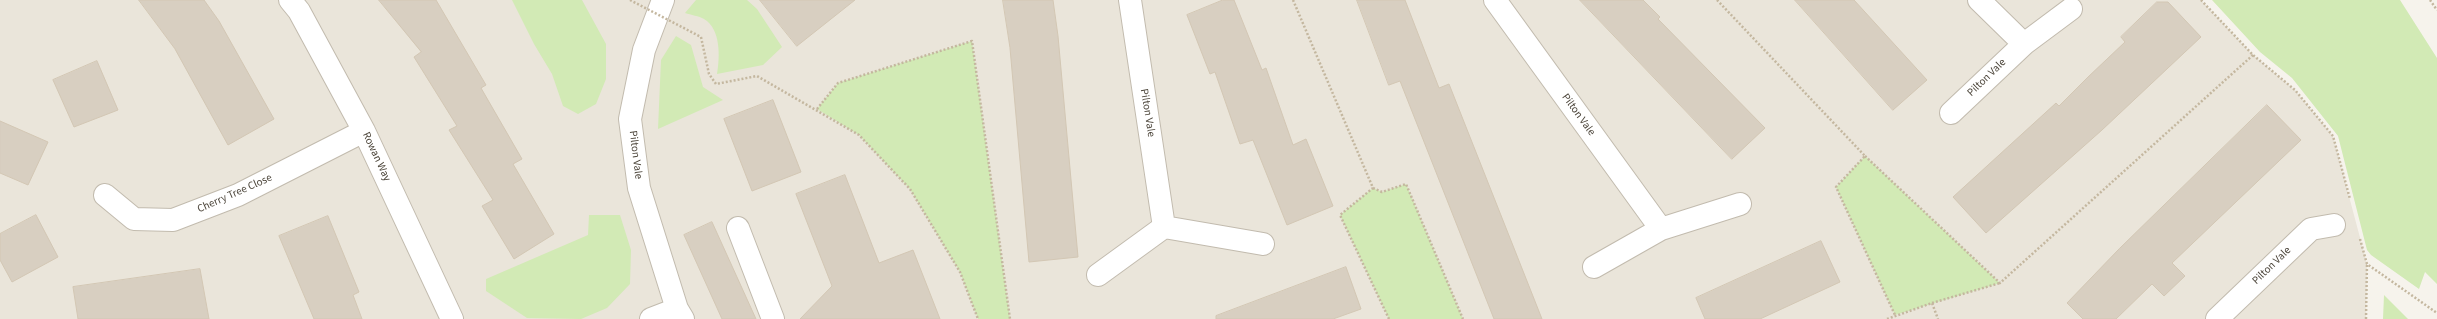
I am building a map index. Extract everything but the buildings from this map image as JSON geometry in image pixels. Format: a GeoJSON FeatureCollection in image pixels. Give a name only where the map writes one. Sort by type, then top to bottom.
{"type":"FeatureCollection","features":[{"type":"Feature","properties":{"kind":"street","name":"Rowan Way"},"geometry":{"type":"LineString","coordinates":[[290,0],[299,11],[364,131],[452,319]]}},
{"type":"Feature","properties":{"kind":"street","name":"Pilton Vale"},"geometry":{"type":"LineString","coordinates":[[651,319],[680,314],[639,188],[630,119],[644,50],[663,0]]}},
{"type":"Feature","properties":{"kind":"street","name":"Pilton Vale"},"geometry":{"type":"LineString","coordinates":[[1130,0],[1164,227]]}},
{"type":"Feature","properties":{"kind":"street","name":"Pilton Vale"},"geometry":{"type":"LineString","coordinates":[[1494,0],[1661,229]]}},
{"type":"Feature","properties":{"kind":"street"},"geometry":{"type":"LineString","coordinates":[[1978,0],[2024,44]]}},
{"type":"Feature","properties":{"kind":"street","name":"Pilton Vale"},"geometry":{"type":"LineString","coordinates":[[1951,113],[2024,44],[2071,9]]}},
{"type":"Feature","properties":{"kind":"street","name":"Cherry Tree Close"},"geometry":{"type":"LineString","coordinates":[[105,195],[134,219],[174,220],[238,195],[364,131]]}},
{"type":"Feature","properties":{"kind":"street"},"geometry":{"type":"LineString","coordinates":[[1594,267],[1661,229],[1740,204]]}},
{"type":"Feature","properties":{"kind":"street","name":"Pilton Vale"},"geometry":{"type":"LineString","coordinates":[[2218,319],[2311,229],[2334,226]]}},
{"type":"Feature","properties":{"kind":"street"},"geometry":{"type":"LineString","coordinates":[[1098,274],[1164,227],[1264,244]]}},
{"type":"Feature","properties":{"kind":"street"},"geometry":{"type":"LineString","coordinates":[[738,228],[773,319]]}},
{"type":"Feature","properties":{"kind":"path"},"geometry":{"type":"LineString","coordinates":[[630,0],[701,37],[709,74],[716,84],[757,76],[859,134],[910,190],[960,272],[978,319]]}},
{"type":"Feature","properties":{"kind":"path"},"geometry":{"type":"LineString","coordinates":[[1293,0],[1373,188],[1382,192],[1406,184],[1463,319]]}},
{"type":"Feature","properties":{"kind":"path"},"geometry":{"type":"LineString","coordinates":[[1717,0],[1865,156],[2000,283]]}},
{"type":"Feature","properties":{"kind":"path"},"geometry":{"type":"LineString","coordinates":[[2201,0],[2253,55],[2295,90],[2333,136],[2351,204]]}},
{"type":"Feature","properties":{"kind":"path"},"geometry":{"type":"LineString","coordinates":[[2430,0],[2437,10]]}},
{"type":"Feature","properties":{"kind":"path"},"geometry":{"type":"LineString","coordinates":[[817,109],[838,82],[972,41],[1010,319]]}},
{"type":"Feature","properties":{"kind":"path"},"geometry":{"type":"LineString","coordinates":[[1887,319],[1894,315],[2000,283],[2253,55]]}},
{"type":"Feature","properties":{"kind":"path"},"geometry":{"type":"LineString","coordinates":[[1865,156],[1836,186],[1894,315]]}},
{"type":"Feature","properties":{"kind":"path"},"geometry":{"type":"LineString","coordinates":[[1373,188],[1340,215],[1389,319]]}},
{"type":"Feature","properties":{"kind":"path"},"geometry":{"type":"LineString","coordinates":[[2359,234],[2367,264],[2366,319]]}},
{"type":"Feature","properties":{"kind":"path"},"geometry":{"type":"LineString","coordinates":[[2367,264],[2437,313]]}},
{"type":"Feature","properties":{"kind":"path"},"geometry":{"type":"LineString","coordinates":[[1932,303],[1938,319]]}},
{"type":"Feature","properties":{"kind":"shaded area"},"geometry":{"type":"Polygon","coordinates":[[[0,0],[2201,0],[2253,55],[2295,90],[2333,136],[2367,264],[2366,319],[0,319],[0,0]]]}},
{"type":"Feature","properties":{"kind":"green space"},"geometry":{"type":"Polygon","coordinates":[[[512,0],[582,0],[606,44],[606,79],[596,104],[578,114],[563,106],[552,74],[534,44],[512,0]]]}},
{"type":"Feature","properties":{"kind":"green space"},"geometry":{"type":"Polygon","coordinates":[[[696,0],[747,0],[757,9],[782,47],[763,65],[717,74],[719,52],[714,29],[704,19],[685,13],[696,0]]]}},
{"type":"Feature","properties":{"kind":"green space"},"geometry":{"type":"Polygon","coordinates":[[[2212,0],[2400,0],[2437,58],[2437,284],[2425,272],[2419,289],[2371,255],[2367,250],[2338,136],[2292,78],[2260,52],[2212,0]]]}},
{"type":"Feature","properties":{"kind":"green space"},"geometry":{"type":"Polygon","coordinates":[[[676,36],[691,45],[703,87],[723,100],[658,129],[661,60],[676,36]]]}},
{"type":"Feature","properties":{"kind":"green space"},"geometry":{"type":"Polygon","coordinates":[[[972,41],[1010,319],[978,319],[960,272],[910,189],[859,135],[817,109],[838,83],[972,41]]]}},
{"type":"Feature","properties":{"kind":"green space"},"geometry":{"type":"Polygon","coordinates":[[[1865,156],[2000,283],[1895,315],[1836,187],[1865,156]]]}},
{"type":"Feature","properties":{"kind":"green space"},"geometry":{"type":"Polygon","coordinates":[[[1406,184],[1463,319],[1389,319],[1340,215],[1373,188],[1382,192],[1406,184]]]}},
{"type":"Feature","properties":{"kind":"green space"},"geometry":{"type":"Polygon","coordinates":[[[589,215],[620,215],[631,250],[630,284],[607,308],[581,319],[527,318],[486,291],[486,279],[588,235],[589,215]]]}},
{"type":"Feature","properties":{"kind":"green space"},"geometry":{"type":"Polygon","coordinates":[[[2384,295],[2408,319],[2383,319],[2384,295]]]}}]}
